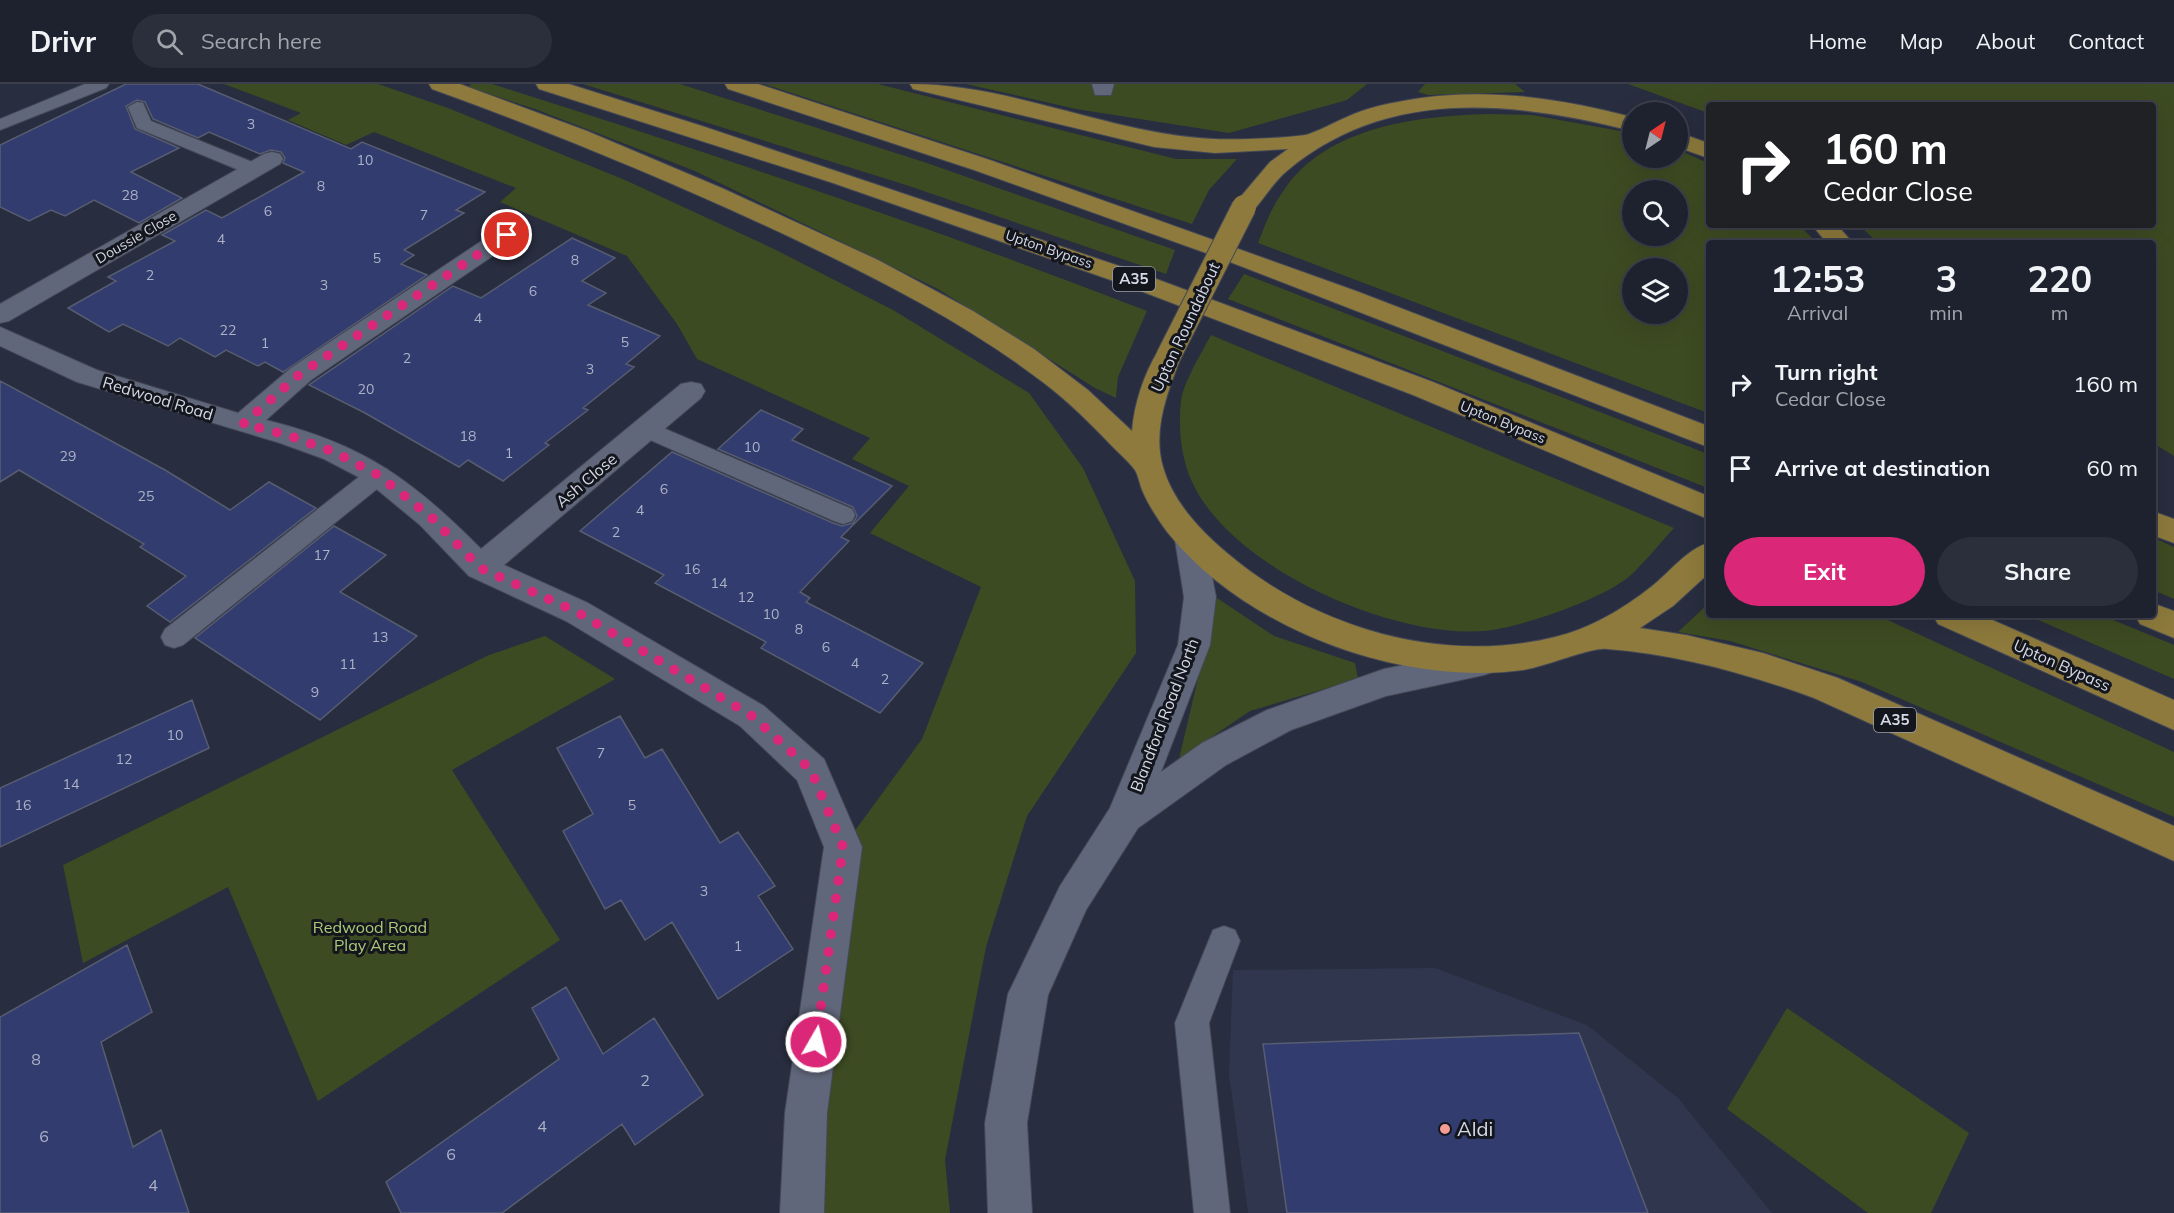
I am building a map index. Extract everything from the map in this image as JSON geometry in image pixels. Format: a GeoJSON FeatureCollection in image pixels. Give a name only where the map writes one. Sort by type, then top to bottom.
{"type":"FeatureCollection","features":[{"type":"Feature","properties":{"kind":"highway"},"geometry":{"type":"LineString","coordinates":[[440,84],[552,124],[725,196],[929,297],[1003,340],[1054,377],[1099,416],[1148,466]]}},
{"type":"Feature","properties":{"kind":"highway","name":"Upton Bypass"},"geometry":{"type":"LineString","coordinates":[[547,84],[920,204],[1237,315],[1452,400],[1706,507]]}},
{"type":"Feature","properties":{"kind":"highway"},"geometry":{"type":"LineString","coordinates":[[736,84],[888,134],[1431,328],[1706,436]]}},
{"type":"Feature","properties":{"kind":"highway"},"geometry":{"type":"LineString","coordinates":[[921,84],[1154,140],[1215,146],[1308,141]]}},
{"type":"Feature","properties":{"kind":"highway"},"geometry":{"type":"LineString","coordinates":[[1380,110],[1408,84]]}},
{"type":"Feature","properties":{"kind":"highway"},"geometry":{"type":"LineString","coordinates":[[1534,84],[1622,121]]}},
{"type":"Feature","properties":{"kind":"highway","name":"Upton Roundabout"},"geometry":{"type":"LineString","coordinates":[[1622,121],[1539,105],[1466,100],[1380,110],[1334,126],[1308,141],[1270,171],[1244,207],[1168,357],[1148,411],[1146,436],[1148,466],[1158,492],[1190,540],[1230,574],[1316,624],[1350,638],[1407,650],[1492,660],[1525,656],[1603,635],[1635,618],[1672,591],[1702,562]]}},
{"type":"Feature","properties":{"kind":"highway"},"geometry":{"type":"LineString","coordinates":[[1688,144],[1706,151]]}},
{"type":"Feature","properties":{"kind":"highway"},"geometry":{"type":"LineString","coordinates":[[1827,228],[1838,240]]}},
{"type":"Feature","properties":{"kind":"highway"},"geometry":{"type":"LineString","coordinates":[[2156,524],[2174,532]]}},
{"type":"Feature","properties":{"kind":"highway"},"geometry":{"type":"LineString","coordinates":[[2156,617],[2174,625]]}},
{"type":"Feature","properties":{"kind":"highway","name":"Upton Bypass"},"geometry":{"type":"LineString","coordinates":[[1956,618],[2174,716]]}},
{"type":"Feature","properties":{"kind":"highway","name":"A35"},"geometry":{"type":"LineString","coordinates":[[1603,635],[1686,648],[1763,666],[1826,688],[2174,844]]}},
{"type":"Feature","properties":{"kind":"street","name":"Doussie Close"},"geometry":{"type":"LineString","coordinates":[[0,315],[263,164]]}},
{"type":"Feature","properties":{"kind":"street"},"geometry":{"type":"LineString","coordinates":[[243,424],[300,374],[507,235]]}},
{"type":"Feature","properties":{"kind":"street","name":"Redwood Road"},"geometry":{"type":"LineString","coordinates":[[0,336],[87,376],[243,424],[287,435],[334,452],[378,475],[431,517],[480,568],[577,612],[752,716],[811,770],[843,847],[806,1113],[802,1213]]}},
{"type":"Feature","properties":{"kind":"street","name":"Ash Close"},"geometry":{"type":"LineString","coordinates":[[480,568],[691,391]]}},
{"type":"Feature","properties":{"kind":"street","name":"Blandford Road North"},"geometry":{"type":"LineString","coordinates":[[1010,1213],[1007,1190],[1006,1123],[1028,994],[1073,898],[1125,817],[1194,645],[1200,597],[1190,540]]}},
{"type":"Feature","properties":{"kind":"street","name":"Blandford Road North"},"geometry":{"type":"LineString","coordinates":[[1125,817],[1214,754],[1279,720],[1384,682],[1492,660]]}},
{"type":"Feature","properties":{"kind":"lane"},"geometry":{"type":"LineString","coordinates":[[0,124],[100,84]]}},
{"type":"Feature","properties":{"kind":"lane"},"geometry":{"type":"LineString","coordinates":[[137,108],[143,124],[263,164]]}},
{"type":"Feature","properties":{"kind":"lane"},"geometry":{"type":"LineString","coordinates":[[647,429],[843,515]]}},
{"type":"Feature","properties":{"kind":"lane"},"geometry":{"type":"LineString","coordinates":[[174,637],[378,475]]}},
{"type":"Feature","properties":{"kind":"lane"},"geometry":{"type":"LineString","coordinates":[[1212,1213],[1192,1023],[1224,941]]}},
{"type":"Feature","properties":{"kind":"shaded area"},"geometry":{"type":"Polygon","coordinates":[[[1435,968],[1587,1025],[1678,1098],[1772,1213],[1248,1213],[1229,1074],[1233,970],[1435,968]]]}},
{"type":"Feature","properties":{"kind":"green space"},"geometry":{"type":"Polygon","coordinates":[[[224,84],[378,84],[448,108],[625,180],[774,249],[893,310],[1029,393],[1083,468],[1135,581],[1136,653],[1027,816],[986,947],[945,1160],[950,1213],[802,1213],[843,847],[922,739],[981,587],[870,533],[909,486],[852,459],[870,438],[697,359],[677,324],[627,256],[500,202],[516,188],[374,132],[346,145],[288,120],[301,113],[224,84]]]}},
{"type":"Feature","properties":{"kind":"green space"},"geometry":{"type":"Polygon","coordinates":[[[471,84],[492,84],[739,164],[985,250],[1147,311],[1118,377],[1116,398],[1095,388],[938,289],[695,171],[535,109],[468,87],[471,84]]]}},
{"type":"Feature","properties":{"kind":"green space"},"geometry":{"type":"Polygon","coordinates":[[[583,84],[680,84],[927,163],[1175,250],[1166,274],[906,185],[583,84]]]}},
{"type":"Feature","properties":{"kind":"green space"},"geometry":{"type":"Polygon","coordinates":[[[764,84],[878,84],[1176,159],[1237,159],[1209,190],[1192,224],[764,84]]]}},
{"type":"Feature","properties":{"kind":"green space"},"geometry":{"type":"Polygon","coordinates":[[[966,84],[1367,84],[1347,100],[1229,133],[1076,109],[966,84]]]}},
{"type":"Feature","properties":{"kind":"green space"},"geometry":{"type":"Polygon","coordinates":[[[1425,84],[1515,84],[1525,92],[1428,95],[1418,92],[1425,84]]]}},
{"type":"Feature","properties":{"kind":"green space"},"geometry":{"type":"Polygon","coordinates":[[[1628,84],[2174,84],[2174,456],[2156,445],[2156,240],[1875,240],[1862,228],[2156,228],[2156,102],[1706,102],[1706,112],[1688,106],[1688,102],[1678,102],[1628,84]]]}},
{"type":"Feature","properties":{"kind":"green space"},"geometry":{"type":"Polygon","coordinates":[[[1461,115],[1532,115],[1622,131],[1622,168],[1688,168],[1688,154],[1706,162],[1706,228],[1802,228],[1814,240],[1706,240],[1706,412],[1258,243],[1272,209],[1302,168],[1324,151],[1349,138],[1404,122],[1461,115]]]}},
{"type":"Feature","properties":{"kind":"green space"},"geometry":{"type":"Polygon","coordinates":[[[1244,274],[1706,453],[1706,487],[1228,299],[1244,274]]]}},
{"type":"Feature","properties":{"kind":"green space"},"geometry":{"type":"Polygon","coordinates":[[[1211,335],[1674,528],[1637,570],[1618,584],[1561,611],[1499,629],[1446,630],[1405,623],[1320,593],[1280,571],[1244,545],[1215,517],[1194,486],[1186,466],[1182,444],[1181,401],[1189,377],[1211,335]]]}},
{"type":"Feature","properties":{"kind":"green space"},"geometry":{"type":"Polygon","coordinates":[[[2156,539],[2174,547],[2174,599],[2156,591],[2156,539]]]}},
{"type":"Feature","properties":{"kind":"green space"},"geometry":{"type":"Polygon","coordinates":[[[1217,598],[1274,636],[1355,663],[1358,679],[1250,711],[1179,759],[1217,598]]]}},
{"type":"Feature","properties":{"kind":"green space"},"geometry":{"type":"Polygon","coordinates":[[[1706,606],[1706,618],[1884,618],[2174,752],[2174,817],[1862,682],[1730,641],[1678,632],[1706,606]]]}},
{"type":"Feature","properties":{"kind":"green space"},"geometry":{"type":"Polygon","coordinates":[[[2034,618],[2108,618],[2174,645],[2174,679],[2034,618]]]}},
{"type":"Feature","properties":{"kind":"green space","name":"Redwood Road Play Area"},"geometry":{"type":"Polygon","coordinates":[[[545,636],[615,679],[452,770],[560,940],[318,1101],[228,887],[83,963],[63,865],[489,655],[545,636]]]}},
{"type":"Feature","properties":{"kind":"green space"},"geometry":{"type":"Polygon","coordinates":[[[1787,1008],[1969,1133],[1931,1213],[1868,1213],[1727,1109],[1787,1008]]]}},
{"type":"Feature","properties":{"kind":"building"},"geometry":{"type":"Polygon","coordinates":[[[126,84],[198,84],[351,149],[362,142],[485,192],[456,210],[464,213],[404,250],[414,255],[401,264],[427,275],[283,372],[265,362],[258,366],[226,350],[215,357],[180,338],[168,346],[123,324],[109,332],[68,308],[116,281],[108,277],[175,241],[162,235],[206,210],[222,218],[304,172],[283,163],[285,158],[281,152],[271,150],[260,154],[209,132],[198,138],[153,119],[145,102],[137,100],[126,106],[135,129],[179,148],[131,172],[182,198],[139,223],[94,200],[65,216],[51,210],[29,221],[0,207],[0,145],[126,84]]]}},
{"type":"Feature","properties":{"kind":"building"},"geometry":{"type":"Polygon","coordinates":[[[572,238],[615,258],[582,281],[606,293],[588,305],[660,336],[626,364],[634,367],[583,408],[588,410],[545,443],[549,445],[503,481],[468,460],[459,467],[365,413],[309,385],[453,286],[481,298],[572,238]]]}},
{"type":"Feature","properties":{"kind":"building"},"geometry":{"type":"Polygon","coordinates":[[[0,381],[165,470],[230,510],[269,482],[316,508],[170,622],[147,606],[186,576],[140,547],[144,544],[19,470],[0,482],[0,381]]]}},
{"type":"Feature","properties":{"kind":"building"},"geometry":{"type":"Polygon","coordinates":[[[761,410],[803,429],[792,440],[892,486],[841,537],[849,541],[800,592],[810,598],[806,602],[923,663],[880,713],[761,648],[766,642],[655,583],[664,575],[580,531],[672,452],[833,523],[842,526],[853,523],[857,516],[853,507],[718,449],[761,410]]]}},
{"type":"Feature","properties":{"kind":"building"},"geometry":{"type":"Polygon","coordinates":[[[334,526],[386,555],[340,592],[417,636],[320,720],[195,638],[334,526]]]}},
{"type":"Feature","properties":{"kind":"building"},"geometry":{"type":"Polygon","coordinates":[[[192,700],[209,748],[0,847],[0,788],[192,700]]]}},
{"type":"Feature","properties":{"kind":"building"},"geometry":{"type":"Polygon","coordinates":[[[620,716],[645,758],[662,749],[720,843],[738,832],[775,886],[758,896],[793,949],[718,999],[672,922],[645,940],[621,900],[605,909],[563,831],[593,814],[557,748],[620,716]]]}},
{"type":"Feature","properties":{"kind":"building"},"geometry":{"type":"Polygon","coordinates":[[[127,945],[152,1012],[101,1042],[133,1147],[161,1130],[189,1213],[0,1213],[0,1017],[127,945]]]}},
{"type":"Feature","properties":{"kind":"building"},"geometry":{"type":"Polygon","coordinates":[[[566,987],[603,1054],[654,1018],[703,1095],[635,1145],[622,1124],[502,1213],[401,1213],[386,1182],[559,1059],[532,1008],[566,987]]]}},
{"type":"Feature","properties":{"kind":"building","name":"Aldi"},"geometry":{"type":"Polygon","coordinates":[[[1579,1033],[1648,1213],[1287,1213],[1263,1044],[1579,1033]]]}},
{"type":"Feature","properties":{"kind":"place","name":"Aldi"},"geometry":{"type":"Point","coordinates":[1445,1129]}},
{"type":"Feature","properties":{"kind":"route"},"geometry":{"type":"LineString","coordinates":[[507,235],[300,374],[243,424],[287,435],[334,452],[378,475],[431,517],[480,568],[577,612],[752,716],[811,770],[843,847],[816,1042]]}}]}
